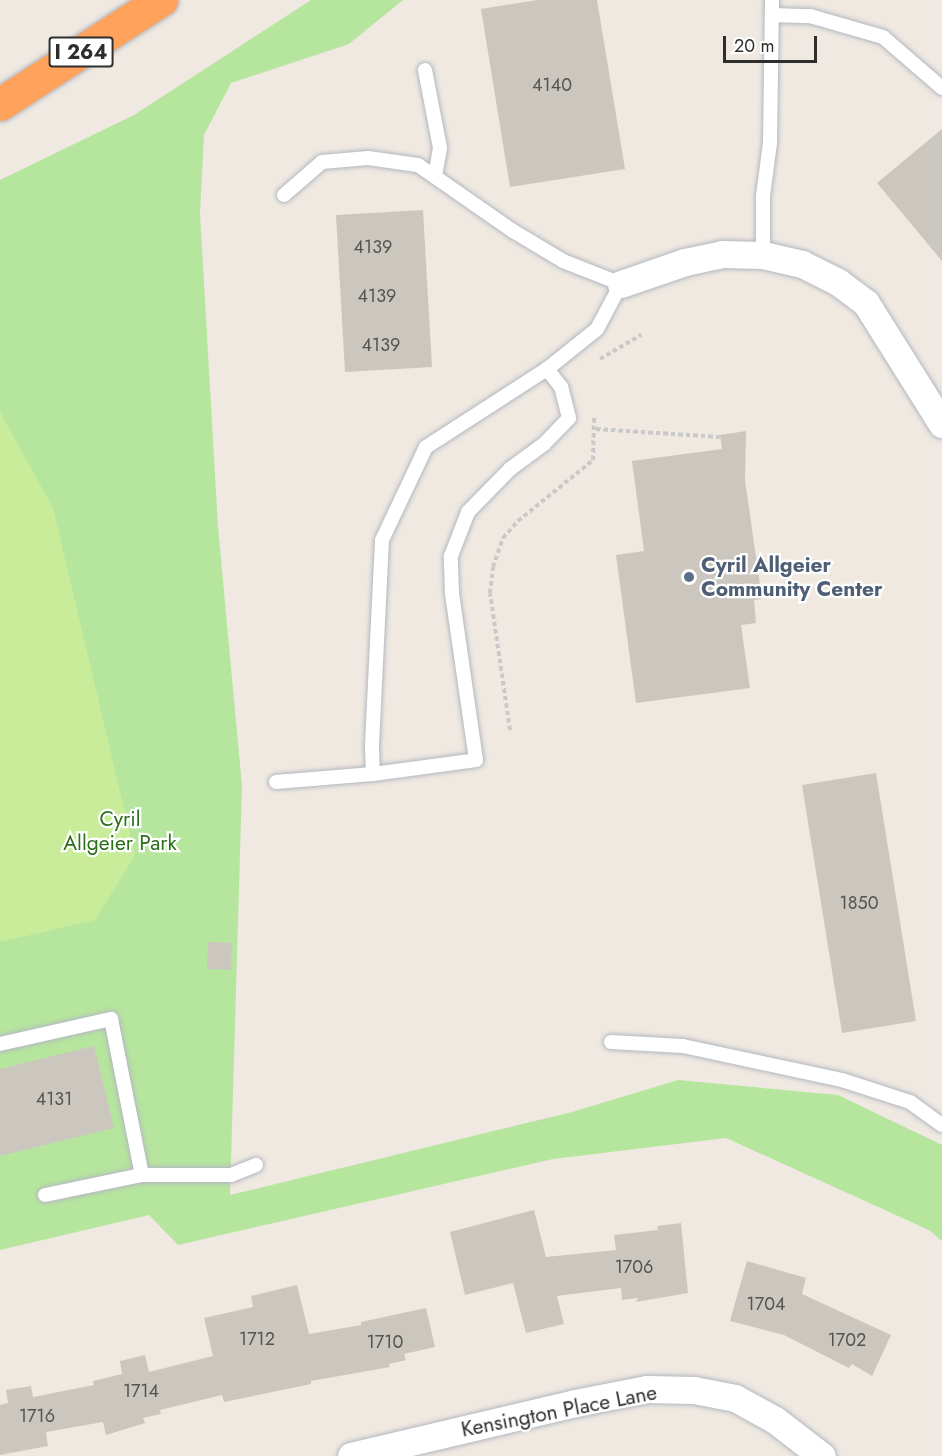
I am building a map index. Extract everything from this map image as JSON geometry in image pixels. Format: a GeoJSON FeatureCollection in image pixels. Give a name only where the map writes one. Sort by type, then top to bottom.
{"type":"FeatureCollection","features":[{"type":"Feature","properties":{"kind":"highway","name":"I 264"},"geometry":{"type":"LineString","coordinates":[[0,104],[161,0]]}},
{"type":"Feature","properties":{"kind":"street"},"geometry":{"type":"LineString","coordinates":[[621,284],[695,260],[722,254],[763,255],[802,264],[838,282],[866,303],[942,424]]}},
{"type":"Feature","properties":{"kind":"street","name":"Kensington Place Lane"},"geometry":{"type":"LineString","coordinates":[[351,1456],[575,1402],[647,1389],[694,1390],[735,1398],[775,1420],[822,1456]]}},
{"type":"Feature","properties":{"kind":"lane"},"geometry":{"type":"LineString","coordinates":[[763,255],[763,196],[770,143],[772,0]]}},
{"type":"Feature","properties":{"kind":"lane"},"geometry":{"type":"LineString","coordinates":[[772,15],[810,16],[883,37],[942,88]]}},
{"type":"Feature","properties":{"kind":"lane"},"geometry":{"type":"LineString","coordinates":[[425,70],[440,148],[435,177]]}},
{"type":"Feature","properties":{"kind":"lane"},"geometry":{"type":"LineString","coordinates":[[284,195],[322,162],[368,159],[418,165],[505,226],[563,261],[621,284],[597,329],[547,369],[426,447],[382,540],[372,748],[373,774]]}},
{"type":"Feature","properties":{"kind":"lane"},"geometry":{"type":"LineString","coordinates":[[276,782],[373,774],[476,760],[452,593],[451,556],[468,512],[510,469],[544,444],[569,418],[561,387],[547,369]]}},
{"type":"Feature","properties":{"kind":"lane"},"geometry":{"type":"LineString","coordinates":[[0,1044],[111,1019],[142,1175]]}},
{"type":"Feature","properties":{"kind":"lane"},"geometry":{"type":"LineString","coordinates":[[611,1042],[683,1046],[842,1080],[909,1102],[942,1125]]}},
{"type":"Feature","properties":{"kind":"lane"},"geometry":{"type":"LineString","coordinates":[[45,1195],[142,1175],[231,1175],[256,1165]]}},
{"type":"Feature","properties":{"kind":"path"},"geometry":{"type":"LineString","coordinates":[[591,364],[641,335]]}},
{"type":"Feature","properties":{"kind":"path"},"geometry":{"type":"LineString","coordinates":[[510,730],[490,593],[493,567],[503,538],[518,521],[593,460],[596,429],[593,408]]}},
{"type":"Feature","properties":{"kind":"path"},"geometry":{"type":"LineString","coordinates":[[596,429],[720,437]]}},
{"type":"Feature","properties":{"kind":"green space","name":"Cyril Allgeier Park"},"geometry":{"type":"Polygon","coordinates":[[[311,0],[403,0],[349,44],[231,83],[204,135],[200,213],[218,527],[242,786],[230,1195],[572,1112],[678,1080],[838,1095],[942,1145],[942,1241],[929,1230],[726,1138],[553,1159],[178,1245],[149,1215],[0,1250],[0,180],[134,115],[311,0]]]}},
{"type":"Feature","properties":{"kind":"green space"},"geometry":{"type":"Polygon","coordinates":[[[0,412],[53,508],[135,855],[95,920],[0,942],[0,412]]]}},
{"type":"Feature","properties":{"kind":"building"},"geometry":{"type":"Polygon","coordinates":[[[537,0],[597,0],[625,169],[510,187],[481,9],[537,0]]]}},
{"type":"Feature","properties":{"kind":"building"},"geometry":{"type":"Polygon","coordinates":[[[942,129],[942,261],[877,183],[942,129]]]}},
{"type":"Feature","properties":{"kind":"building"},"geometry":{"type":"Polygon","coordinates":[[[423,210],[432,367],[345,372],[336,215],[423,210]]]}},
{"type":"Feature","properties":{"kind":"building","name":"Cyril Allgeier Community Center"},"geometry":{"type":"Polygon","coordinates":[[[746,431],[745,480],[762,599],[754,600],[756,623],[741,625],[750,688],[636,703],[616,555],[644,551],[632,461],[722,449],[720,435],[746,431]]]}},
{"type":"Feature","properties":{"kind":"building"},"geometry":{"type":"Polygon","coordinates":[[[876,773],[916,1021],[842,1033],[802,785],[876,773]]]}},
{"type":"Feature","properties":{"kind":"building"},"geometry":{"type":"Polygon","coordinates":[[[208,942],[232,943],[231,970],[207,969],[208,942]]]}},
{"type":"Feature","properties":{"kind":"building"},"geometry":{"type":"Polygon","coordinates":[[[94,1046],[114,1128],[0,1156],[0,1069],[94,1046]]]}},
{"type":"Feature","properties":{"kind":"building"},"geometry":{"type":"Polygon","coordinates":[[[534,1210],[546,1257],[616,1250],[614,1235],[658,1230],[657,1226],[681,1223],[688,1293],[636,1302],[638,1298],[622,1300],[621,1288],[557,1296],[564,1324],[526,1333],[513,1283],[465,1295],[450,1232],[534,1210]]]}},
{"type":"Feature","properties":{"kind":"building"},"geometry":{"type":"Polygon","coordinates":[[[747,1261],[806,1278],[802,1294],[891,1335],[872,1376],[852,1364],[849,1368],[784,1335],[730,1321],[747,1261]]]}},
{"type":"Feature","properties":{"kind":"building"},"geometry":{"type":"Polygon","coordinates":[[[297,1285],[309,1334],[361,1325],[361,1322],[426,1308],[435,1347],[404,1354],[406,1360],[389,1364],[390,1367],[311,1381],[311,1384],[224,1402],[222,1395],[160,1410],[161,1414],[143,1418],[145,1423],[106,1435],[103,1422],[46,1432],[48,1446],[0,1455],[0,1405],[8,1403],[6,1390],[31,1386],[33,1397],[94,1385],[93,1381],[122,1374],[120,1361],[145,1355],[149,1372],[213,1356],[204,1318],[253,1307],[251,1296],[297,1285]]]}},
{"type":"Feature","properties":{"kind":"place","name":"Cyril Allgeier Community Center"},"geometry":{"type":"Point","coordinates":[689,577]}}]}
